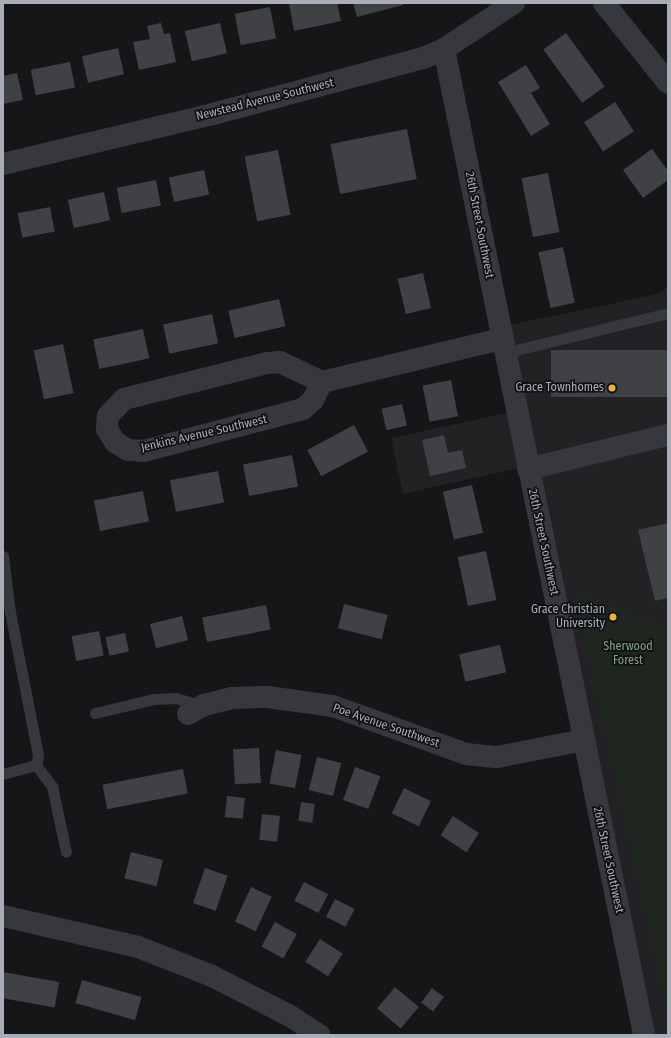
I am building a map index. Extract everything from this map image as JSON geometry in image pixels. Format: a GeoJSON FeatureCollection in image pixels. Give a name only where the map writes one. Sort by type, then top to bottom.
{"type":"FeatureCollection","features":[{"type":"Feature","properties":{"kind":"street","name":"Newstead Avenue Southwest"},"geometry":{"type":"LineString","coordinates":[[3,164],[344,80],[423,58],[444,49],[514,3]]}},
{"type":"Feature","properties":{"kind":"street"},"geometry":{"type":"LineString","coordinates":[[604,3],[668,83]]}},
{"type":"Feature","properties":{"kind":"street","name":"26th Street Southwest"},"geometry":{"type":"LineString","coordinates":[[444,49],[503,346],[644,1035]]}},
{"type":"Feature","properties":{"kind":"street"},"geometry":{"type":"LineString","coordinates":[[322,382],[503,346]]}},
{"type":"Feature","properties":{"kind":"street","name":"Jenkins Avenue Southwest"},"geometry":{"type":"LineString","coordinates":[[280,362],[322,382],[314,400],[303,409],[144,451],[128,450],[115,442],[107,429],[108,416],[124,399],[267,363],[280,362]]}},
{"type":"Feature","properties":{"kind":"street"},"geometry":{"type":"LineString","coordinates":[[528,469],[668,435]]}},
{"type":"Feature","properties":{"kind":"street","name":"Poe Avenue Southwest"},"geometry":{"type":"LineString","coordinates":[[196,710],[232,698],[268,697],[333,706],[466,754],[509,756],[584,740]]}},
{"type":"Feature","properties":{"kind":"street"},"geometry":{"type":"LineString","coordinates":[[3,916],[138,947],[212,976],[290,1016],[319,1035]]}},
{"type":"Feature","properties":{"kind":"lane"},"geometry":{"type":"LineString","coordinates":[[503,346],[668,313]]}},
{"type":"Feature","properties":{"kind":"lane"},"geometry":{"type":"LineString","coordinates":[[3,556],[10,612],[38,755],[36,765],[52,786],[66,852]]}},
{"type":"Feature","properties":{"kind":"lane"},"geometry":{"type":"LineString","coordinates":[[94,713],[154,699],[175,698],[196,710]]}},
{"type":"Feature","properties":{"kind":"lane"},"geometry":{"type":"LineString","coordinates":[[3,774],[36,765]]}},
{"type":"Feature","properties":{"kind":"shaded area","name":"Grace Christian University"},"geometry":{"type":"Polygon","coordinates":[[[668,287],[668,1035],[644,1035],[527,466],[403,494],[391,438],[516,411],[499,327],[658,294],[668,287]]]}},
{"type":"Feature","properties":{"kind":"green space","name":"Sherwood Forest"},"geometry":{"type":"Polygon","coordinates":[[[572,588],[668,627],[668,1015],[572,588]]]}},
{"type":"Feature","properties":{"kind":"building"},"geometry":{"type":"Polygon","coordinates":[[[289,3],[337,3],[341,21],[294,31],[289,3]]]}},
{"type":"Feature","properties":{"kind":"building"},"geometry":{"type":"Polygon","coordinates":[[[353,3],[403,3],[403,5],[357,17],[353,3]]]}},
{"type":"Feature","properties":{"kind":"building"},"geometry":{"type":"Polygon","coordinates":[[[270,7],[276,38],[241,45],[235,14],[270,7]]]}},
{"type":"Feature","properties":{"kind":"building"},"geometry":{"type":"Polygon","coordinates":[[[161,23],[164,34],[170,33],[176,62],[139,70],[133,42],[150,39],[147,26],[161,23]]]}},
{"type":"Feature","properties":{"kind":"building"},"geometry":{"type":"Polygon","coordinates":[[[220,23],[227,53],[192,61],[185,31],[220,23]]]}},
{"type":"Feature","properties":{"kind":"building"},"geometry":{"type":"Polygon","coordinates":[[[566,33],[605,86],[582,103],[543,49],[566,33]]]}},
{"type":"Feature","properties":{"kind":"building"},"geometry":{"type":"Polygon","coordinates":[[[118,48],[124,74],[88,83],[82,56],[118,48]]]}},
{"type":"Feature","properties":{"kind":"building"},"geometry":{"type":"Polygon","coordinates":[[[70,62],[75,88],[36,95],[31,70],[70,62]]]}},
{"type":"Feature","properties":{"kind":"building"},"geometry":{"type":"Polygon","coordinates":[[[526,65],[540,88],[531,93],[550,124],[531,136],[498,82],[526,65]]]}},
{"type":"Feature","properties":{"kind":"building"},"geometry":{"type":"Polygon","coordinates":[[[17,73],[23,100],[3,104],[3,76],[17,73]]]}},
{"type":"Feature","properties":{"kind":"building"},"geometry":{"type":"Polygon","coordinates":[[[615,102],[634,131],[603,152],[584,122],[615,102]]]}},
{"type":"Feature","properties":{"kind":"building"},"geometry":{"type":"Polygon","coordinates":[[[407,129],[417,179],[340,194],[330,144],[407,129]]]}},
{"type":"Feature","properties":{"kind":"building"},"geometry":{"type":"Polygon","coordinates":[[[652,149],[668,171],[668,180],[643,198],[623,170],[652,149]]]}},
{"type":"Feature","properties":{"kind":"building"},"geometry":{"type":"Polygon","coordinates":[[[278,150],[291,215],[257,221],[245,156],[278,150]]]}},
{"type":"Feature","properties":{"kind":"building"},"geometry":{"type":"Polygon","coordinates":[[[204,170],[209,194],[174,202],[169,177],[204,170]]]}},
{"type":"Feature","properties":{"kind":"building"},"geometry":{"type":"Polygon","coordinates":[[[548,173],[559,232],[533,237],[521,178],[548,173]]]}},
{"type":"Feature","properties":{"kind":"building"},"geometry":{"type":"Polygon","coordinates":[[[156,180],[161,206],[122,213],[117,188],[156,180]]]}},
{"type":"Feature","properties":{"kind":"building"},"geometry":{"type":"Polygon","coordinates":[[[104,192],[110,220],[74,228],[68,200],[104,192]]]}},
{"type":"Feature","properties":{"kind":"building"},"geometry":{"type":"Polygon","coordinates":[[[50,207],[55,232],[22,238],[18,213],[50,207]]]}},
{"type":"Feature","properties":{"kind":"building"},"geometry":{"type":"Polygon","coordinates":[[[563,247],[575,303],[550,308],[539,252],[563,247]]]}},
{"type":"Feature","properties":{"kind":"building"},"geometry":{"type":"Polygon","coordinates":[[[423,273],[431,308],[406,314],[398,279],[423,273]]]}},
{"type":"Feature","properties":{"kind":"building"},"geometry":{"type":"Polygon","coordinates":[[[279,299],[285,326],[235,338],[228,311],[279,299]]]}},
{"type":"Feature","properties":{"kind":"building"},"geometry":{"type":"Polygon","coordinates":[[[212,314],[218,343],[169,354],[163,324],[212,314]]]}},
{"type":"Feature","properties":{"kind":"building"},"geometry":{"type":"Polygon","coordinates":[[[143,329],[149,358],[99,369],[93,340],[143,329]]]}},
{"type":"Feature","properties":{"kind":"building"},"geometry":{"type":"Polygon","coordinates":[[[63,344],[73,393],[44,399],[34,350],[63,344]]]}},
{"type":"Feature","properties":{"kind":"building","name":"Grace Townhomes"},"geometry":{"type":"Polygon","coordinates":[[[551,350],[668,350],[668,397],[551,397],[551,350]]]}},
{"type":"Feature","properties":{"kind":"building"},"geometry":{"type":"Polygon","coordinates":[[[451,380],[458,416],[430,422],[423,386],[451,380]]]}},
{"type":"Feature","properties":{"kind":"building"},"geometry":{"type":"Polygon","coordinates":[[[402,404],[407,425],[386,430],[382,409],[402,404]]]}},
{"type":"Feature","properties":{"kind":"building"},"geometry":{"type":"Polygon","coordinates":[[[354,425],[368,451],[321,476],[307,450],[354,425]]]}},
{"type":"Feature","properties":{"kind":"building"},"geometry":{"type":"Polygon","coordinates":[[[444,435],[448,453],[462,450],[466,468],[430,476],[422,440],[444,435]]]}},
{"type":"Feature","properties":{"kind":"building"},"geometry":{"type":"Polygon","coordinates":[[[292,455],[298,486],[249,496],[243,465],[292,455]]]}},
{"type":"Feature","properties":{"kind":"building"},"geometry":{"type":"Polygon","coordinates":[[[218,471],[224,502],[176,512],[170,480],[218,471]]]}},
{"type":"Feature","properties":{"kind":"building"},"geometry":{"type":"Polygon","coordinates":[[[472,485],[483,533],[454,539],[443,492],[472,485]]]}},
{"type":"Feature","properties":{"kind":"building"},"geometry":{"type":"Polygon","coordinates":[[[143,491],[149,521],[100,531],[94,501],[143,491]]]}},
{"type":"Feature","properties":{"kind":"building"},"geometry":{"type":"Polygon","coordinates":[[[668,523],[668,598],[655,601],[638,530],[668,523]]]}},
{"type":"Feature","properties":{"kind":"building"},"geometry":{"type":"Polygon","coordinates":[[[486,551],[496,600],[468,606],[458,557],[486,551]]]}},
{"type":"Feature","properties":{"kind":"building"},"geometry":{"type":"Polygon","coordinates":[[[344,604],[388,615],[382,639],[338,628],[344,604]]]}},
{"type":"Feature","properties":{"kind":"building"},"geometry":{"type":"Polygon","coordinates":[[[266,605],[271,630],[207,642],[202,617],[266,605]]]}},
{"type":"Feature","properties":{"kind":"building"},"geometry":{"type":"Polygon","coordinates":[[[182,616],[188,640],[156,648],[150,624],[182,616]]]}},
{"type":"Feature","properties":{"kind":"building"},"geometry":{"type":"Polygon","coordinates":[[[99,631],[104,656],[76,661],[72,636],[99,631]]]}},
{"type":"Feature","properties":{"kind":"building"},"geometry":{"type":"Polygon","coordinates":[[[125,633],[129,652],[109,656],[105,637],[125,633]]]}},
{"type":"Feature","properties":{"kind":"building"},"geometry":{"type":"Polygon","coordinates":[[[500,645],[506,672],[465,682],[459,654],[500,645]]]}},
{"type":"Feature","properties":{"kind":"building"},"geometry":{"type":"Polygon","coordinates":[[[259,748],[261,783],[235,784],[233,749],[259,748]]]}},
{"type":"Feature","properties":{"kind":"building"},"geometry":{"type":"Polygon","coordinates":[[[276,750],[302,755],[295,788],[270,783],[276,750]]]}},
{"type":"Feature","properties":{"kind":"building"},"geometry":{"type":"Polygon","coordinates":[[[317,757],[341,763],[333,796],[309,790],[317,757]]]}},
{"type":"Feature","properties":{"kind":"building"},"geometry":{"type":"Polygon","coordinates":[[[355,767],[380,776],[368,809],[343,800],[355,767]]]}},
{"type":"Feature","properties":{"kind":"building"},"geometry":{"type":"Polygon","coordinates":[[[183,769],[188,794],[107,809],[103,785],[183,769]]]}},
{"type":"Feature","properties":{"kind":"building"},"geometry":{"type":"Polygon","coordinates":[[[404,788],[431,801],[419,826],[392,813],[404,788]]]}},
{"type":"Feature","properties":{"kind":"building"},"geometry":{"type":"Polygon","coordinates":[[[227,796],[245,798],[243,819],[225,817],[227,796]]]}},
{"type":"Feature","properties":{"kind":"building"},"geometry":{"type":"Polygon","coordinates":[[[301,802],[315,804],[312,823],[298,821],[301,802]]]}},
{"type":"Feature","properties":{"kind":"building"},"geometry":{"type":"Polygon","coordinates":[[[262,814],[280,816],[277,842],[259,840],[262,814]]]}},
{"type":"Feature","properties":{"kind":"building"},"geometry":{"type":"Polygon","coordinates":[[[453,816],[479,833],[466,852],[440,835],[453,816]]]}},
{"type":"Feature","properties":{"kind":"building"},"geometry":{"type":"Polygon","coordinates":[[[131,852],[163,860],[156,886],[124,878],[131,852]]]}},
{"type":"Feature","properties":{"kind":"building"},"geometry":{"type":"Polygon","coordinates":[[[205,868],[228,876],[216,911],[193,903],[205,868]]]}},
{"type":"Feature","properties":{"kind":"building"},"geometry":{"type":"Polygon","coordinates":[[[304,882],[328,894],[319,913],[294,901],[304,882]]]}},
{"type":"Feature","properties":{"kind":"building"},"geometry":{"type":"Polygon","coordinates":[[[251,887],[272,897],[256,931],[235,921],[251,887]]]}},
{"type":"Feature","properties":{"kind":"building"},"geometry":{"type":"Polygon","coordinates":[[[335,899],[355,909],[346,927],[326,917],[335,899]]]}},
{"type":"Feature","properties":{"kind":"building"},"geometry":{"type":"Polygon","coordinates":[[[275,922],[297,934],[283,959],[261,946],[275,922]]]}},
{"type":"Feature","properties":{"kind":"building"},"geometry":{"type":"Polygon","coordinates":[[[320,939],[343,954],[328,976],[305,962],[320,939]]]}},
{"type":"Feature","properties":{"kind":"building"},"geometry":{"type":"Polygon","coordinates":[[[3,972],[59,982],[55,1008],[3,998],[3,972]]]}},
{"type":"Feature","properties":{"kind":"building"},"geometry":{"type":"Polygon","coordinates":[[[82,980],[142,997],[135,1020],[75,1003],[82,980]]]}},
{"type":"Feature","properties":{"kind":"building"},"geometry":{"type":"Polygon","coordinates":[[[395,987],[419,1007],[401,1028],[377,1008],[395,987]]]}},
{"type":"Feature","properties":{"kind":"building"},"geometry":{"type":"Polygon","coordinates":[[[432,988],[444,997],[433,1011],[421,1002],[432,988]]]}},
{"type":"Feature","properties":{"kind":"place","name":"Grace Townhomes"},"geometry":{"type":"Point","coordinates":[612,388]}},
{"type":"Feature","properties":{"kind":"place","name":"Grace Christian University"},"geometry":{"type":"Point","coordinates":[613,617]}}]}
